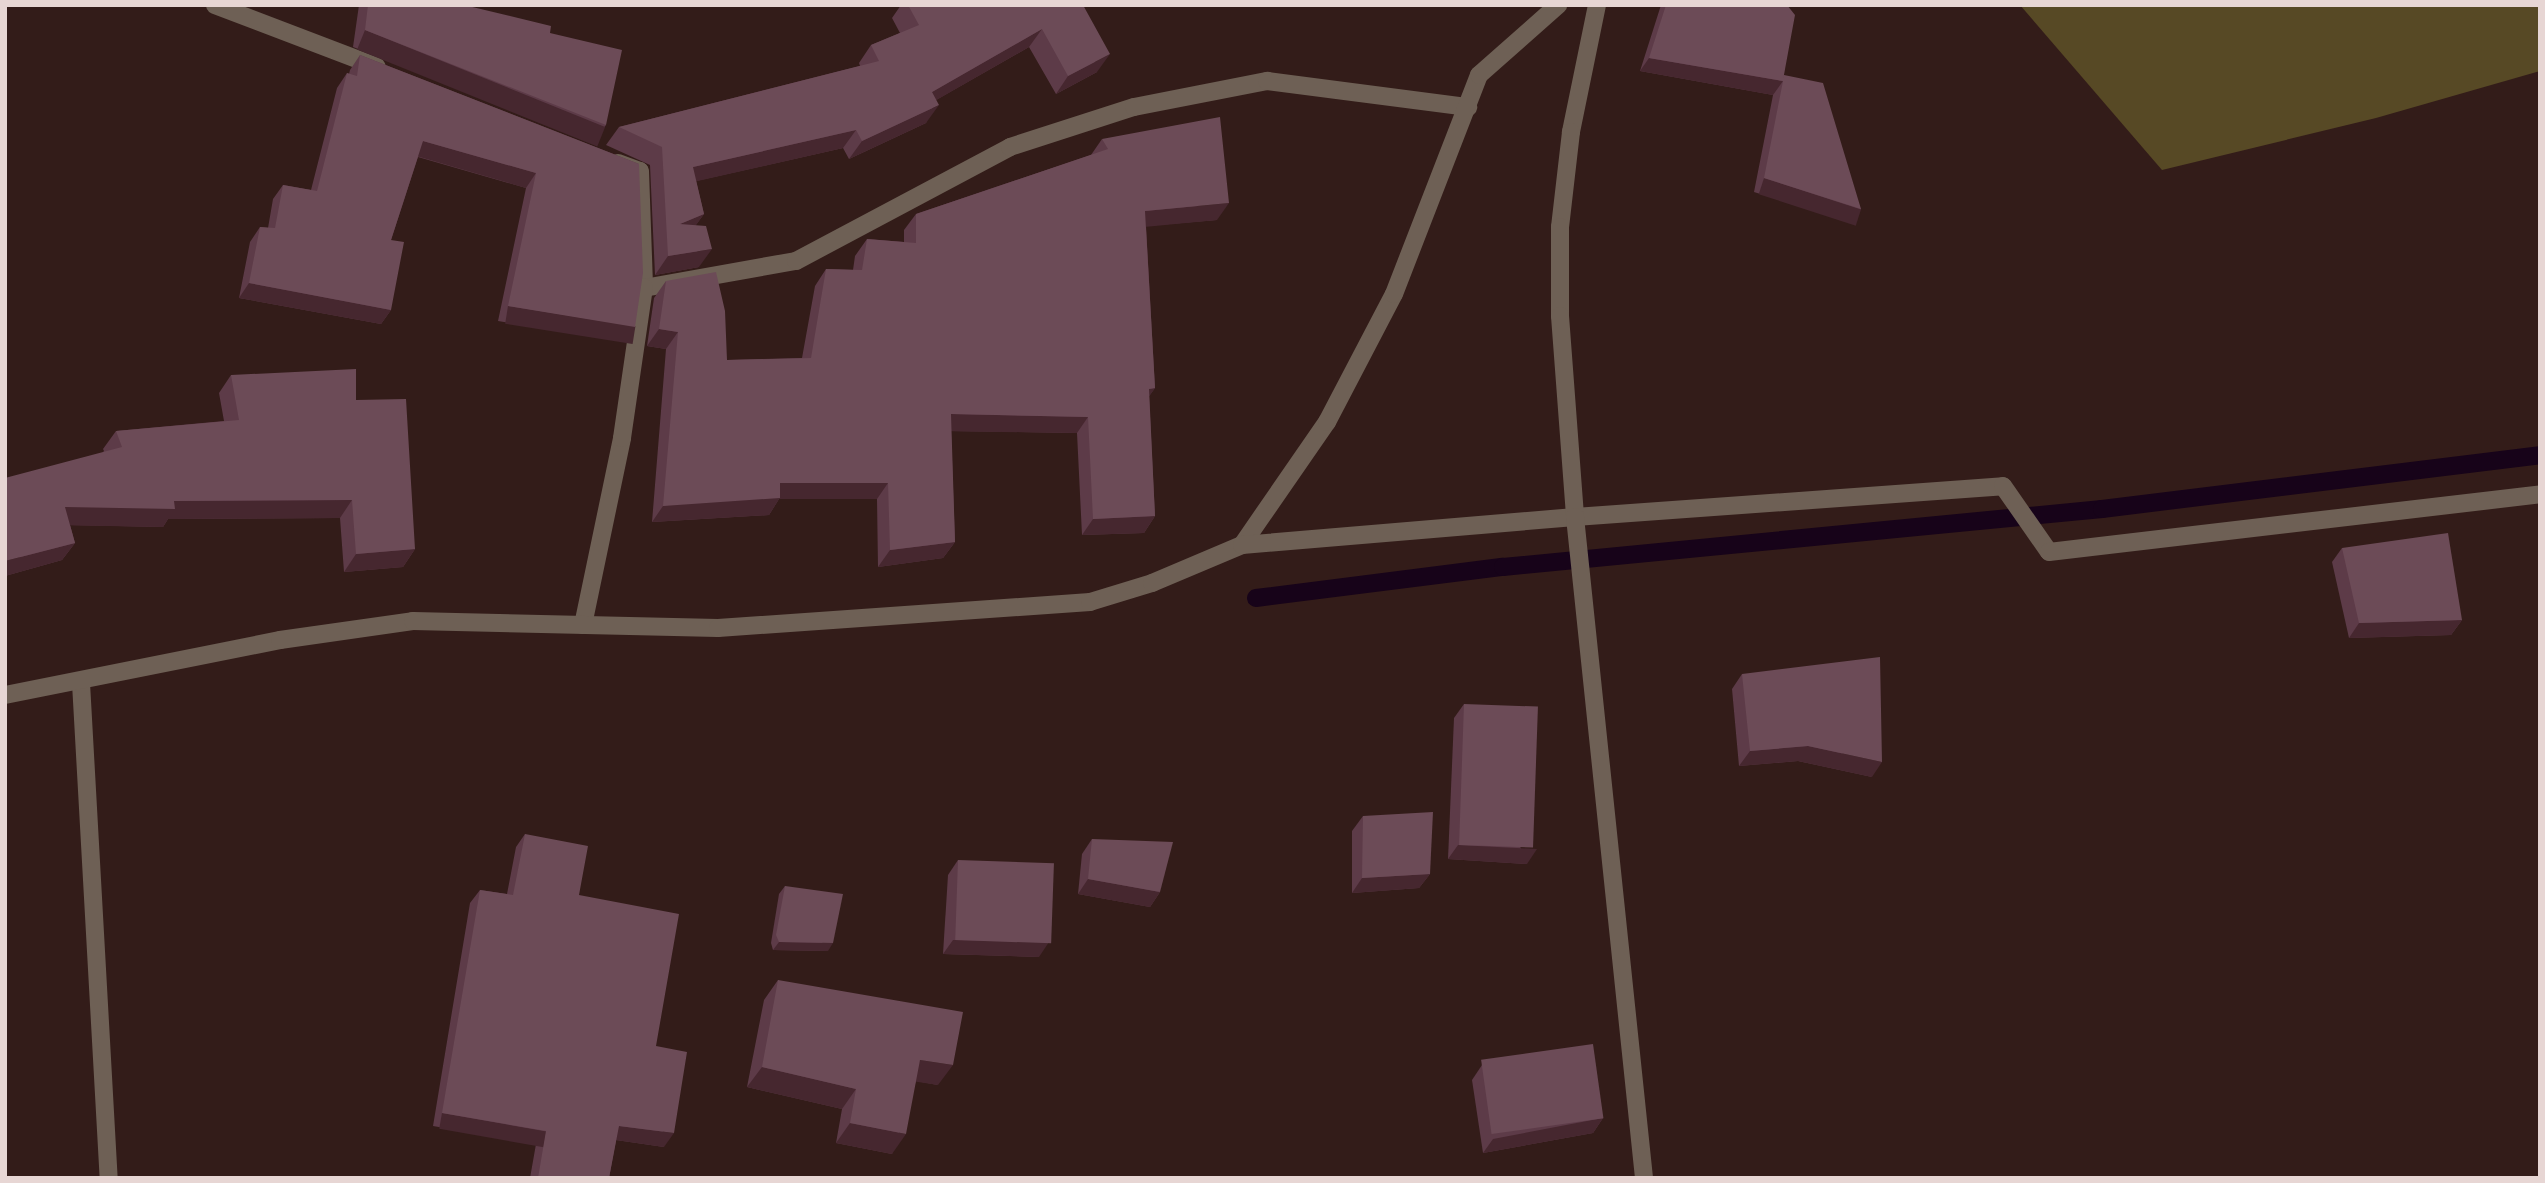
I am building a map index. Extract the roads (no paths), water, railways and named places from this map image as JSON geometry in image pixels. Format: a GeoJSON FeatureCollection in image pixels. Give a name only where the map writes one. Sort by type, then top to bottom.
{"type":"FeatureCollection","features":[{"type":"Feature","properties":{"kind":"street"},"geometry":{"type":"LineString","coordinates":[[215,5],[401,75]]}},
{"type":"Feature","properties":{"kind":"street"},"geometry":{"type":"LineString","coordinates":[[1242,545],[1327,422],[1394,294],[1479,75],[1558,5]]}},
{"type":"Feature","properties":{"kind":"street"},"geometry":{"type":"LineString","coordinates":[[1597,5],[1571,132],[1560,227],[1560,316],[1580,575],[1644,1178]]}},
{"type":"Feature","properties":{"kind":"street"},"geometry":{"type":"LineString","coordinates":[[644,288],[796,261],[1010,147],[1134,107],[1267,81],[1468,107]]}},
{"type":"Feature","properties":{"kind":"street"},"geometry":{"type":"LineString","coordinates":[[583,625],[622,438],[644,288],[640,172],[603,156]]}},
{"type":"Feature","properties":{"kind":"street"},"geometry":{"type":"LineString","coordinates":[[5,695],[81,683],[280,640],[413,621],[718,628],[1090,601],[1152,583],[1242,545],[1575,517],[2003,486],[2049,552],[2540,494]]}},
{"type":"Feature","properties":{"kind":"street"},"geometry":{"type":"LineString","coordinates":[[81,683],[109,1178]]}},
{"type":"Feature","properties":{"kind":"waterway"},"geometry":{"type":"LineString","coordinates":[[1256,598],[1503,567],[2102,509],[2540,455]]}}]}
